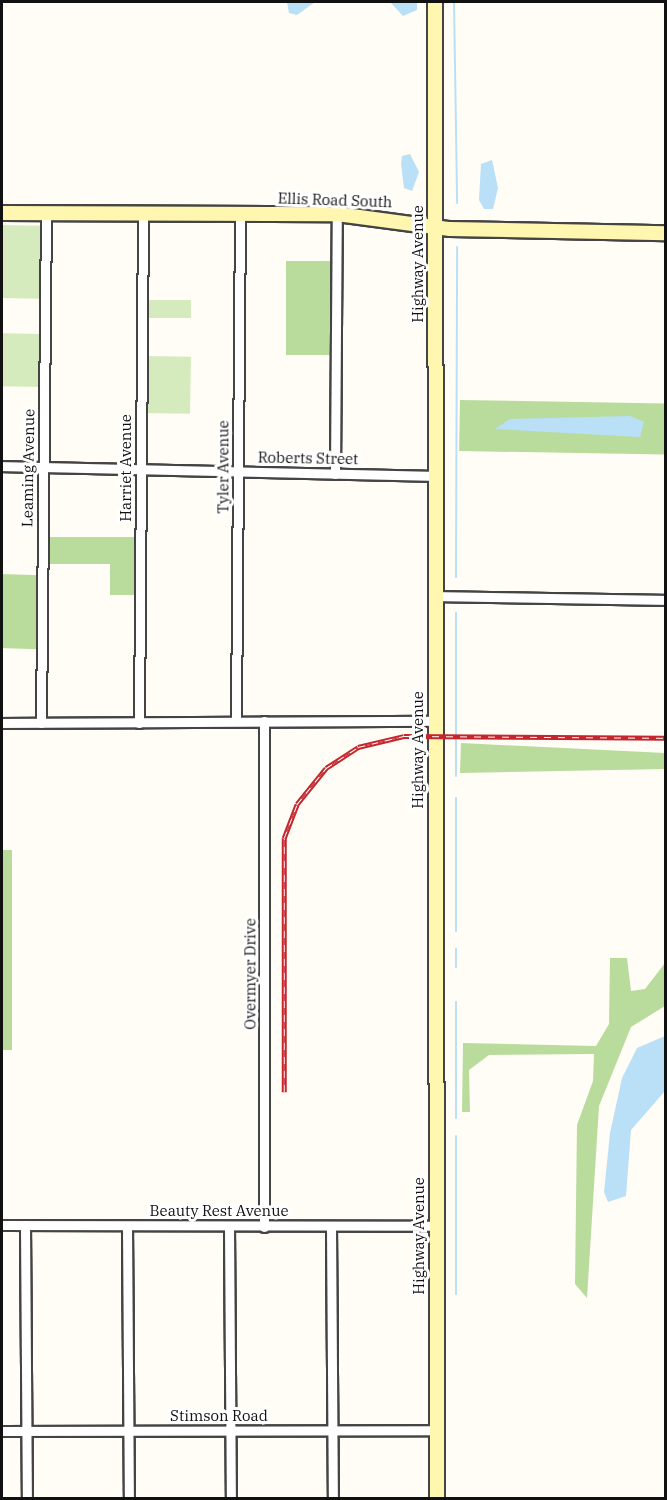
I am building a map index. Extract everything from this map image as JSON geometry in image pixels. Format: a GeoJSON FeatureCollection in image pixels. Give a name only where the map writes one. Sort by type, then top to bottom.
{"type":"FeatureCollection","features":[{"type":"Feature","properties":{"kind":"street","name":"Highway Avenue"},"geometry":{"type":"LineString","coordinates":[[435,2],[436,1498]]}},
{"type":"Feature","properties":{"kind":"street","name":"Ellis Road South"},"geometry":{"type":"LineString","coordinates":[[2,213],[337,214],[435,226],[666,233]]}},
{"type":"Feature","properties":{"kind":"street","name":"Leaming Avenue"},"geometry":{"type":"LineString","coordinates":[[41,723],[46,213]]}},
{"type":"Feature","properties":{"kind":"street","name":"Harriet Avenue"},"geometry":{"type":"LineString","coordinates":[[139,723],[143,213]]}},
{"type":"Feature","properties":{"kind":"street","name":"Tyler Avenue"},"geometry":{"type":"LineString","coordinates":[[236,721],[240,213]]}},
{"type":"Feature","properties":{"kind":"street"},"geometry":{"type":"LineString","coordinates":[[335,474],[337,214]]}},
{"type":"Feature","properties":{"kind":"street","name":"Roberts Street"},"geometry":{"type":"LineString","coordinates":[[2,466],[434,476]]}},
{"type":"Feature","properties":{"kind":"street"},"geometry":{"type":"LineString","coordinates":[[435,596],[666,600]]}},
{"type":"Feature","properties":{"kind":"street","name":"Overmyer Drive"},"geometry":{"type":"LineString","coordinates":[[264,721],[264,1227]]}},
{"type":"Feature","properties":{"kind":"street"},"geometry":{"type":"LineString","coordinates":[[2,723],[434,721]]}},
{"type":"Feature","properties":{"kind":"street","name":"Beauty Rest Avenue"},"geometry":{"type":"LineString","coordinates":[[2,1225],[435,1226]]}},
{"type":"Feature","properties":{"kind":"street"},"geometry":{"type":"LineString","coordinates":[[26,1226],[27,1498]]}},
{"type":"Feature","properties":{"kind":"street"},"geometry":{"type":"LineString","coordinates":[[127,1226],[129,1498]]}},
{"type":"Feature","properties":{"kind":"street"},"geometry":{"type":"LineString","coordinates":[[229,1227],[231,1498]]}},
{"type":"Feature","properties":{"kind":"street"},"geometry":{"type":"LineString","coordinates":[[331,1227],[333,1498]]}},
{"type":"Feature","properties":{"kind":"street","name":"Stimson Road"},"geometry":{"type":"LineString","coordinates":[[2,1431],[436,1430]]}},
{"type":"Feature","properties":{"kind":"green space"},"geometry":{"type":"Polygon","coordinates":[[[2,225],[43,226],[42,299],[2,298],[2,225]]]}},
{"type":"Feature","properties":{"kind":"green space"},"geometry":{"type":"Polygon","coordinates":[[[286,261],[333,261],[333,355],[286,355],[286,261]]]}},
{"type":"Feature","properties":{"kind":"green space"},"geometry":{"type":"Polygon","coordinates":[[[146,300],[191,300],[191,318],[146,318],[146,300]]]}},
{"type":"Feature","properties":{"kind":"green space"},"geometry":{"type":"Polygon","coordinates":[[[2,333],[42,334],[41,387],[2,386],[2,333]]]}},
{"type":"Feature","properties":{"kind":"green space"},"geometry":{"type":"Polygon","coordinates":[[[144,356],[191,357],[190,414],[143,413],[144,356]]]}},
{"type":"Feature","properties":{"kind":"green space"},"geometry":{"type":"Polygon","coordinates":[[[460,400],[665,404],[664,455],[459,451],[460,400]]]}},
{"type":"Feature","properties":{"kind":"green space"},"geometry":{"type":"Polygon","coordinates":[[[46,537],[138,537],[137,595],[110,595],[110,564],[46,564],[46,537]]]}},
{"type":"Feature","properties":{"kind":"green space"},"geometry":{"type":"Polygon","coordinates":[[[2,574],[40,575],[37,649],[2,648],[2,574]]]}},
{"type":"Feature","properties":{"kind":"green space"},"geometry":{"type":"Polygon","coordinates":[[[461,743],[665,753],[665,769],[460,773],[461,743]]]}},
{"type":"Feature","properties":{"kind":"green space"},"geometry":{"type":"Polygon","coordinates":[[[2,850],[12,850],[12,1050],[2,1050],[2,850]]]}},
{"type":"Feature","properties":{"kind":"green space"},"geometry":{"type":"Polygon","coordinates":[[[610,958],[627,958],[631,991],[645,989],[665,963],[665,1006],[631,1027],[599,1106],[587,1298],[575,1284],[577,1125],[593,1081],[594,1054],[489,1055],[469,1070],[470,1112],[462,1112],[463,1043],[596,1046],[609,1024],[610,958]]]}},
{"type":"Feature","properties":{"kind":"water"},"geometry":{"type":"Polygon","coordinates":[[[287,2],[315,2],[297,15],[289,13],[287,2]]]}},
{"type":"Feature","properties":{"kind":"water"},"geometry":{"type":"Polygon","coordinates":[[[390,2],[417,2],[417,10],[403,16],[390,2]]]}},
{"type":"Feature","properties":{"kind":"water"},"geometry":{"type":"Polygon","coordinates":[[[410,154],[419,172],[412,191],[404,188],[401,164],[402,156],[410,154]]]}},
{"type":"Feature","properties":{"kind":"water"},"geometry":{"type":"Polygon","coordinates":[[[492,160],[498,188],[493,209],[484,209],[479,200],[481,164],[492,160]]]}},
{"type":"Feature","properties":{"kind":"water"},"geometry":{"type":"Polygon","coordinates":[[[630,416],[644,422],[640,437],[495,429],[510,419],[630,416]]]}},
{"type":"Feature","properties":{"kind":"water"},"geometry":{"type":"Polygon","coordinates":[[[665,1036],[665,1091],[631,1130],[626,1196],[608,1202],[604,1192],[610,1133],[622,1078],[637,1048],[665,1036]]]}},
{"type":"Feature","properties":{"kind":"waterway"},"geometry":{"type":"LineString","coordinates":[[454,2],[457,203]]}},
{"type":"Feature","properties":{"kind":"waterway"},"geometry":{"type":"LineString","coordinates":[[456,577],[457,247]]}},
{"type":"Feature","properties":{"kind":"waterway"},"geometry":{"type":"LineString","coordinates":[[456,613],[456,776]]}},
{"type":"Feature","properties":{"kind":"waterway"},"geometry":{"type":"LineString","coordinates":[[456,798],[456,931]]}},
{"type":"Feature","properties":{"kind":"waterway"},"geometry":{"type":"LineString","coordinates":[[456,949],[456,967]]}},
{"type":"Feature","properties":{"kind":"waterway"},"geometry":{"type":"LineString","coordinates":[[456,1002],[456,1118]]}},
{"type":"Feature","properties":{"kind":"waterway"},"geometry":{"type":"LineString","coordinates":[[456,1136],[456,1294]]}},
{"type":"Feature","properties":{"kind":"railway"},"geometry":{"type":"LineString","coordinates":[[284,1092],[284,838],[297,804],[326,768],[358,747],[404,736],[666,738]]}}]}
